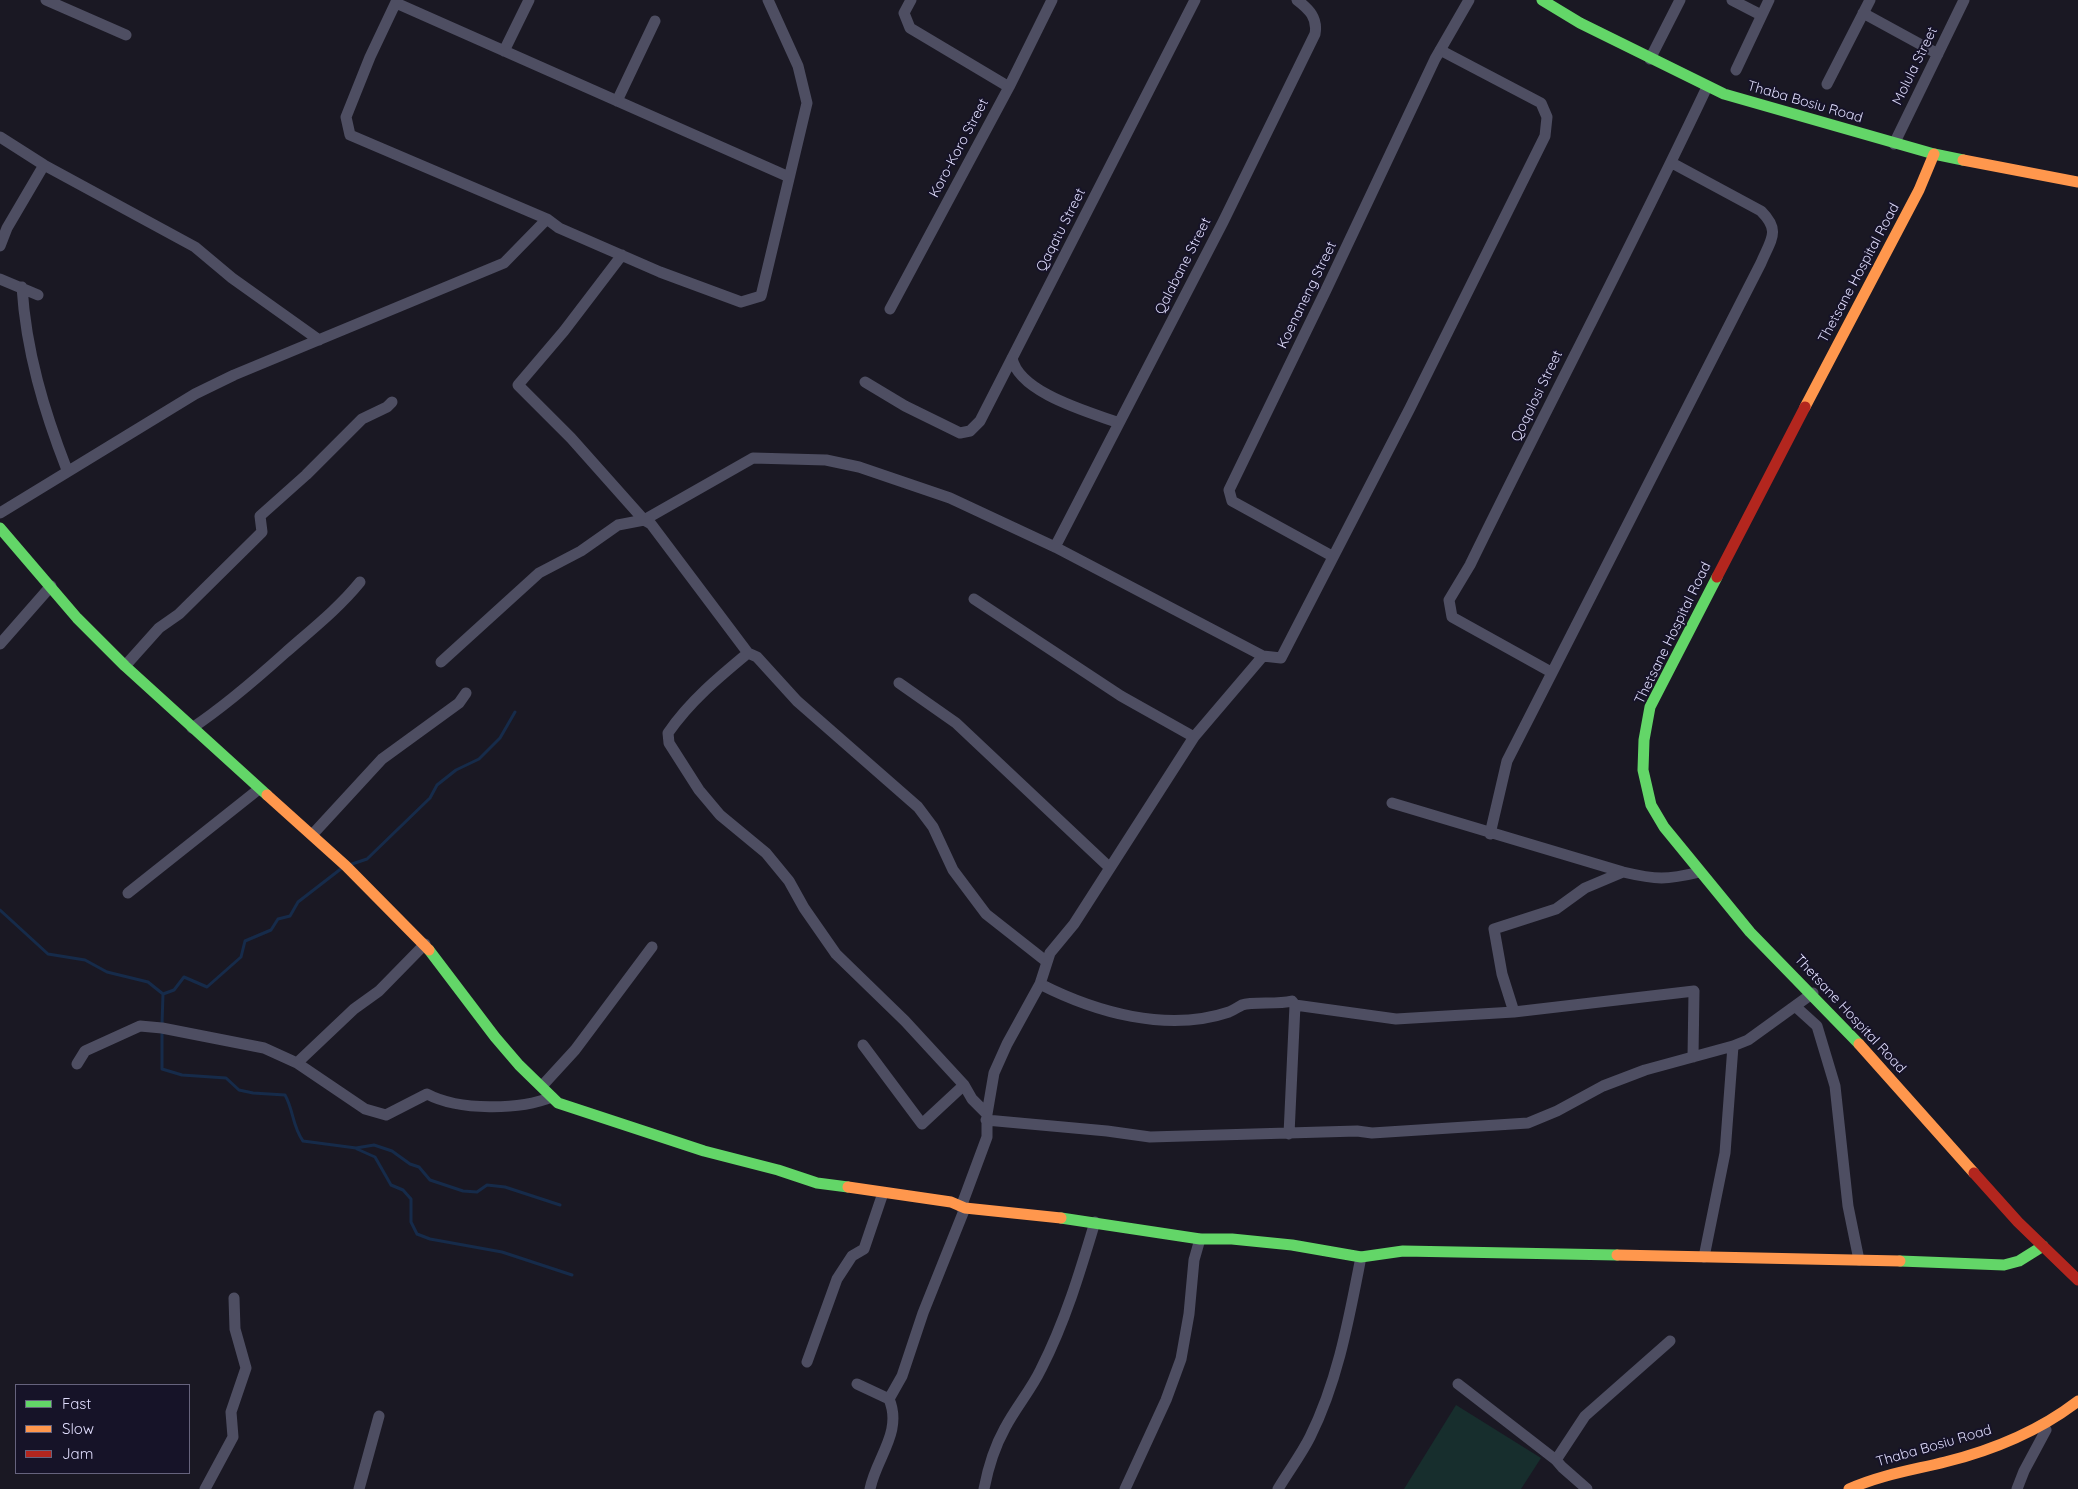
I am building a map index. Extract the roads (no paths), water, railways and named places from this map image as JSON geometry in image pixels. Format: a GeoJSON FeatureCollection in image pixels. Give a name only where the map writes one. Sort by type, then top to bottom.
{"type":"FeatureCollection","features":[{"type":"Feature","properties":{"kind":"street"},"geometry":{"type":"LineString","coordinates":[[46,0],[126,35]]}},
{"type":"Feature","properties":{"kind":"street"},"geometry":{"type":"LineString","coordinates":[[504,51],[529,0]]}},
{"type":"Feature","properties":{"kind":"street"},"geometry":{"type":"LineString","coordinates":[[768,0],[798,66],[808,103],[790,177],[761,296],[741,302],[622,255],[559,228],[547,219],[350,135],[346,118],[370,57],[397,2],[790,177]]}},
{"type":"Feature","properties":{"kind":"street"},"geometry":{"type":"LineString","coordinates":[[911,0],[904,13],[910,28],[1009,87]]}},
{"type":"Feature","properties":{"kind":"street","name":"Koro-Koro Street"},"geometry":{"type":"LineString","coordinates":[[890,309],[1009,87],[1052,0]]}},
{"type":"Feature","properties":{"kind":"street","name":"Qaqatu Street"},"geometry":{"type":"LineString","coordinates":[[865,382],[905,406],[960,433],[970,431],[980,420],[1195,0]]}},
{"type":"Feature","properties":{"kind":"street","name":"Qalabane Street"},"geometry":{"type":"LineString","coordinates":[[1055,547],[1223,222],[1315,34],[1316,23],[1314,17],[1297,0]]}},
{"type":"Feature","properties":{"kind":"street","name":"Koenaneng Street"},"geometry":{"type":"LineString","coordinates":[[1332,556],[1232,501],[1229,490],[1440,50],[1469,0]]}},
{"type":"Feature","properties":{"kind":"street","name":"Thaba Bosiu Road"},"geometry":{"type":"LineString","coordinates":[[1542,0],[1580,23],[1724,94],[1934,154],[2061,175],[2078,182]]}},
{"type":"Feature","properties":{"kind":"street"},"geometry":{"type":"LineString","coordinates":[[1650,59],[1680,0]]}},
{"type":"Feature","properties":{"kind":"street"},"geometry":{"type":"LineString","coordinates":[[1732,0],[1761,16]]}},
{"type":"Feature","properties":{"kind":"street"},"geometry":{"type":"LineString","coordinates":[[1736,70],[1769,0]]}},
{"type":"Feature","properties":{"kind":"street"},"geometry":{"type":"LineString","coordinates":[[1827,84],[1870,0]]}},
{"type":"Feature","properties":{"kind":"street","name":"Molula Street"},"geometry":{"type":"LineString","coordinates":[[1894,144],[1964,0]]}},
{"type":"Feature","properties":{"kind":"street"},"geometry":{"type":"LineString","coordinates":[[1864,13],[1938,54]]}},
{"type":"Feature","properties":{"kind":"street"},"geometry":{"type":"LineString","coordinates":[[617,101],[655,21]]}},
{"type":"Feature","properties":{"kind":"street"},"geometry":{"type":"LineString","coordinates":[[441,662],[539,573],[582,551],[618,525],[644,520],[753,458],[826,460],[860,467],[950,498],[1055,547],[1263,656],[1281,658],[1410,408],[1545,136],[1547,117],[1542,103],[1440,50]]}},
{"type":"Feature","properties":{"kind":"street","name":"Qoqolosi Street"},"geometry":{"type":"LineString","coordinates":[[1551,672],[1452,617],[1450,600],[1470,565],[1624,254],[1672,163],[1707,87]]}},
{"type":"Feature","properties":{"kind":"street"},"geometry":{"type":"LineString","coordinates":[[0,137],[44,165],[195,247],[232,278],[315,334],[319,340]]}},
{"type":"Feature","properties":{"kind":"street","name":"Thetsane Hospital Road"},"geometry":{"type":"LineString","coordinates":[[1934,154],[1916,198],[1770,473],[1650,707],[1644,740],[1643,770],[1651,805],[1664,828],[1750,932],[1813,994],[1923,1113],[2018,1222],[2078,1280]]}},
{"type":"Feature","properties":{"kind":"street"},"geometry":{"type":"LineString","coordinates":[[1490,834],[1507,761],[1551,672],[1633,518],[1761,262],[1773,233],[1772,222],[1761,211],[1672,163]]}},
{"type":"Feature","properties":{"kind":"street"},"geometry":{"type":"LineString","coordinates":[[0,246],[7,228],[44,165]]}},
{"type":"Feature","properties":{"kind":"street"},"geometry":{"type":"LineString","coordinates":[[0,513],[67,470],[195,394],[234,374],[504,264],[547,219]]}},
{"type":"Feature","properties":{"kind":"street"},"geometry":{"type":"LineString","coordinates":[[622,255],[564,331],[518,385],[571,438],[644,520],[650,524],[748,653],[757,657],[797,701],[918,807],[933,827],[953,870],[986,914],[1047,962]]}},
{"type":"Feature","properties":{"kind":"street"},"geometry":{"type":"LineString","coordinates":[[0,279],[38,295]]}},
{"type":"Feature","properties":{"kind":"street"},"geometry":{"type":"LineString","coordinates":[[22,287],[24,323],[46,418],[67,470]]}},
{"type":"Feature","properties":{"kind":"street"},"geometry":{"type":"LineString","coordinates":[[1012,358],[1016,370],[1034,386],[1060,400],[1119,424]]}},
{"type":"Feature","properties":{"kind":"street"},"geometry":{"type":"LineString","coordinates":[[125,666],[159,628],[179,614],[262,532],[260,516],[327,455],[362,419],[387,407],[392,402]]}},
{"type":"Feature","properties":{"kind":"street"},"geometry":{"type":"LineString","coordinates":[[0,528],[78,618],[125,666],[312,835],[425,944],[495,1037],[519,1065],[558,1103],[704,1151],[817,1182],[951,1202],[963,1207],[1095,1222],[1200,1240],[1232,1239],[1282,1244],[1361,1257],[1403,1251],[1859,1260],[2004,1265],[2019,1261],[2043,1246]]}},
{"type":"Feature","properties":{"kind":"street"},"geometry":{"type":"LineString","coordinates":[[192,728],[226,705],[343,602],[360,582]]}},
{"type":"Feature","properties":{"kind":"street"},"geometry":{"type":"LineString","coordinates":[[0,644],[51,586]]}},
{"type":"Feature","properties":{"kind":"street"},"geometry":{"type":"LineString","coordinates":[[974,599],[1121,696],[1194,737]]}},
{"type":"Feature","properties":{"kind":"street"},"geometry":{"type":"LineString","coordinates":[[748,653],[703,691],[675,722],[668,733],[669,744],[699,790],[720,815],[766,853],[790,881],[804,908],[836,954],[904,1021],[964,1085],[972,1099],[987,1117],[1150,1137],[1357,1131],[1372,1133],[1528,1123],[1557,1111],[1603,1086],[1646,1070],[1733,1046],[1748,1040],[1813,994]]}},
{"type":"Feature","properties":{"kind":"street"},"geometry":{"type":"LineString","coordinates":[[889,1399],[902,1376],[922,1312],[963,1207],[987,1137],[987,1117],[994,1073],[1007,1044],[1040,984],[1054,946],[1074,924],[1194,737],[1263,656]]}},
{"type":"Feature","properties":{"kind":"street"},"geometry":{"type":"LineString","coordinates":[[899,683],[956,723],[1110,868]]}},
{"type":"Feature","properties":{"kind":"street"},"geometry":{"type":"LineString","coordinates":[[312,835],[382,759],[459,702],[466,693]]}},
{"type":"Feature","properties":{"kind":"street"},"geometry":{"type":"LineString","coordinates":[[128,893],[259,789]]}},
{"type":"Feature","properties":{"kind":"street"},"geometry":{"type":"LineString","coordinates":[[1392,803],[1490,834],[1623,872],[1668,879],[1700,872]]}},
{"type":"Feature","properties":{"kind":"street"},"geometry":{"type":"LineString","coordinates":[[1514,1012],[1502,974],[1494,929],[1556,909],[1585,888],[1623,872]]}},
{"type":"Feature","properties":{"kind":"street"},"geometry":{"type":"LineString","coordinates":[[297,1063],[354,1009],[379,991],[425,944]]}},
{"type":"Feature","properties":{"kind":"street"},"geometry":{"type":"LineString","coordinates":[[542,1086],[575,1050],[652,947]]}},
{"type":"Feature","properties":{"kind":"street"},"geometry":{"type":"LineString","coordinates":[[1040,984],[1066,998],[1139,1018],[1196,1019],[1229,1012],[1244,1004],[1292,1001],[1295,1005],[1396,1019],[1514,1012],[1694,991],[1693,1057]]}},
{"type":"Feature","properties":{"kind":"street"},"geometry":{"type":"LineString","coordinates":[[1289,1134],[1295,1005]]}},
{"type":"Feature","properties":{"kind":"street"},"geometry":{"type":"LineString","coordinates":[[1796,1007],[1817,1026],[1835,1086],[1848,1206],[1859,1260]]}},
{"type":"Feature","properties":{"kind":"street"},"geometry":{"type":"LineString","coordinates":[[77,1064],[85,1051],[140,1026],[221,1038],[264,1048],[297,1063],[365,1109],[386,1115],[427,1094],[442,1102],[506,1106],[535,1104],[552,1097]]}},
{"type":"Feature","properties":{"kind":"street"},"geometry":{"type":"LineString","coordinates":[[863,1045],[922,1124],[964,1085]]}},
{"type":"Feature","properties":{"kind":"street"},"geometry":{"type":"LineString","coordinates":[[1704,1257],[1725,1153],[1733,1046]]}},
{"type":"Feature","properties":{"kind":"street"},"geometry":{"type":"LineString","coordinates":[[807,1362],[837,1279],[852,1256],[864,1248],[883,1192]]}},
{"type":"Feature","properties":{"kind":"street"},"geometry":{"type":"LineString","coordinates":[[984,1489],[994,1454],[1005,1428],[1042,1369],[1075,1289],[1095,1222]]}},
{"type":"Feature","properties":{"kind":"street"},"geometry":{"type":"LineString","coordinates":[[1125,1489],[1166,1400],[1181,1359],[1189,1314],[1194,1260],[1200,1240]]}},
{"type":"Feature","properties":{"kind":"street"},"geometry":{"type":"LineString","coordinates":[[1278,1489],[1310,1437],[1321,1408],[1344,1341],[1361,1257]]}},
{"type":"Feature","properties":{"kind":"street"},"geometry":{"type":"LineString","coordinates":[[205,1489],[232,1437],[231,1412],[246,1368],[235,1329],[234,1298]]}},
{"type":"Feature","properties":{"kind":"street"},"geometry":{"type":"LineString","coordinates":[[1556,1460],[1585,1416],[1670,1341]]}},
{"type":"Feature","properties":{"kind":"street"},"geometry":{"type":"LineString","coordinates":[[857,1384],[889,1399],[894,1411],[892,1430],[873,1473],[870,1489]]}},
{"type":"Feature","properties":{"kind":"street"},"geometry":{"type":"LineString","coordinates":[[1458,1384],[1556,1460],[1562,1468],[1587,1489]]}},
{"type":"Feature","properties":{"kind":"street","name":"Thaba Bosiu Road"},"geometry":{"type":"LineString","coordinates":[[1849,1489],[1879,1484],[1983,1450],[2042,1425],[2057,1417],[2078,1401]]}},
{"type":"Feature","properties":{"kind":"street"},"geometry":{"type":"LineString","coordinates":[[358,1489],[379,1416]]}},
{"type":"Feature","properties":{"kind":"street"},"geometry":{"type":"LineString","coordinates":[[2017,1489],[2024,1471],[2046,1430],[2042,1425]]}},
{"type":"Feature","properties":{"kind":"waterway"},"geometry":{"type":"LineString","coordinates":[[352,864],[367,859],[430,798],[437,785],[456,770],[479,759],[500,738],[515,712]]}},
{"type":"Feature","properties":{"kind":"waterway"},"geometry":{"type":"LineString","coordinates":[[0,910],[48,954],[85,960],[107,972],[148,982],[163,994],[174,990],[184,977],[207,987],[241,957],[245,941],[271,930],[278,919],[290,916],[298,902],[342,868]]}},
{"type":"Feature","properties":{"kind":"waterway"},"geometry":{"type":"LineString","coordinates":[[162,1024],[163,994]]}},
{"type":"Feature","properties":{"kind":"waterway"},"geometry":{"type":"LineString","coordinates":[[162,1030],[162,1069],[182,1075],[226,1078],[239,1090],[253,1093],[285,1095],[297,1130],[303,1141],[356,1148],[374,1145],[392,1151],[410,1164],[419,1167],[430,1180],[463,1191],[477,1192],[487,1185],[505,1187],[560,1205]]}},
{"type":"Feature","properties":{"kind":"waterway"},"geometry":{"type":"LineString","coordinates":[[357,1149],[375,1157],[391,1185],[403,1190],[411,1199],[411,1222],[417,1234],[430,1239],[502,1252],[572,1275]]}}]}
